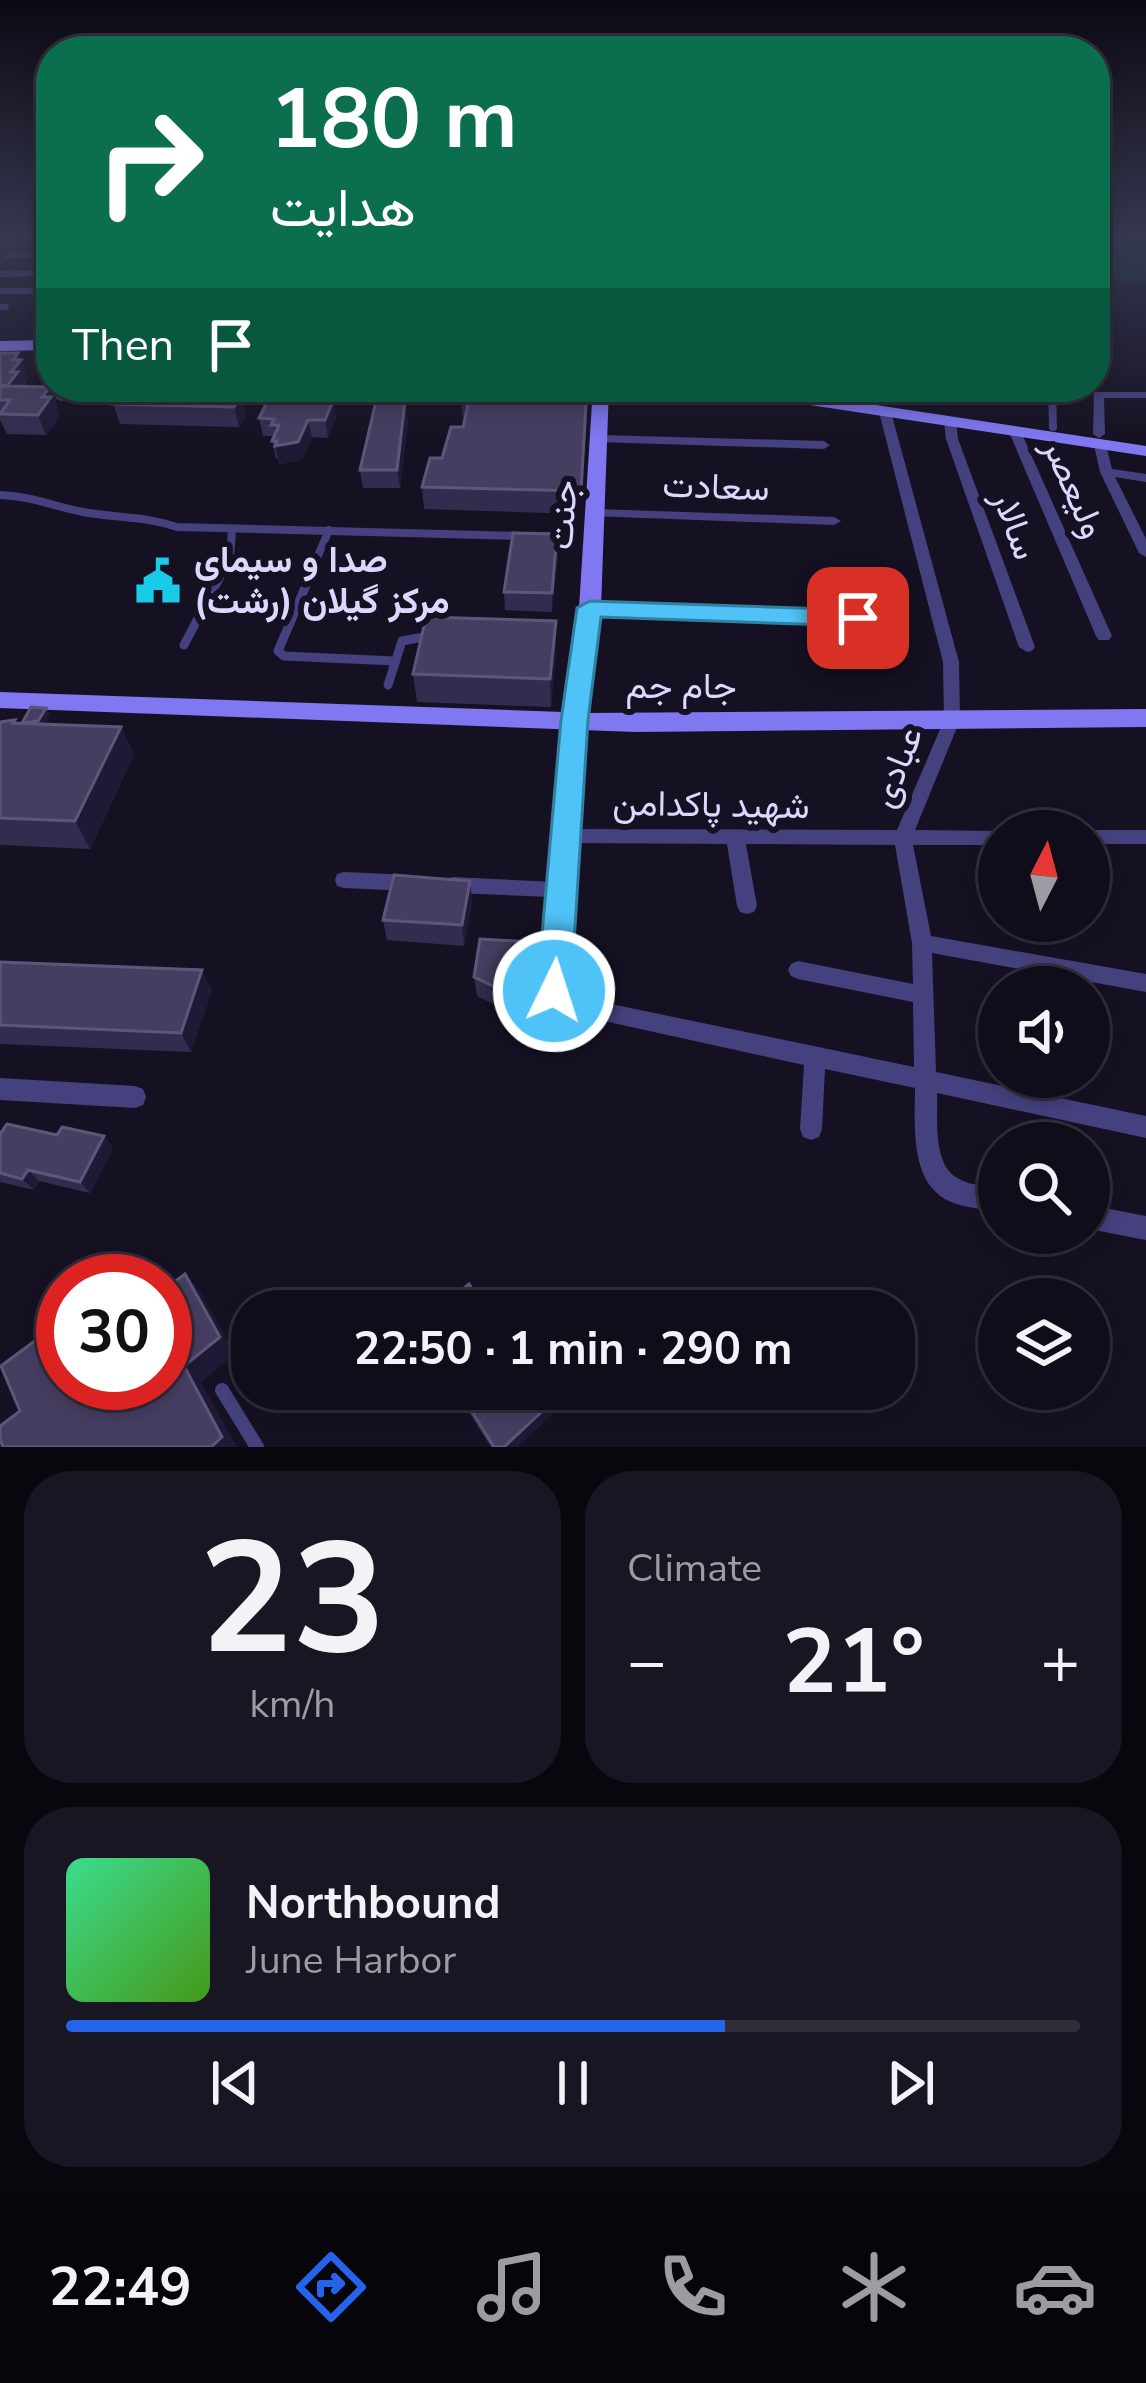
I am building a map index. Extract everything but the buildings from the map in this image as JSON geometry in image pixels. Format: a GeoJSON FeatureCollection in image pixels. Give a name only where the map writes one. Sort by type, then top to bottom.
{"type":"FeatureCollection","features":[{"type":"Feature","properties":{"kind":"street"},"geometry":{"type":"LineString","coordinates":[[0,334],[36,335]]}},
{"type":"Feature","properties":{"kind":"street"},"geometry":{"type":"LineString","coordinates":[[0,346],[36,345]]}},
{"type":"Feature","properties":{"kind":"street"},"geometry":{"type":"LineString","coordinates":[[1110,394],[1146,395]]}},
{"type":"Feature","properties":{"kind":"street","name":"جنت"},"geometry":{"type":"LineString","coordinates":[[595,402],[601,439],[590,608],[574,720],[554,991],[561,1003],[815,1059]]}},
{"type":"Feature","properties":{"kind":"street"},"geometry":{"type":"LineString","coordinates":[[821,402],[1016,427]]}},
{"type":"Feature","properties":{"kind":"street"},"geometry":{"type":"LineString","coordinates":[[875,402],[1100,439],[1146,451]]}},
{"type":"Feature","properties":{"kind":"street"},"geometry":{"type":"LineString","coordinates":[[1098,402],[1106,472],[1146,553]]}},
{"type":"Feature","properties":{"kind":"street","name":"عبادی"},"geometry":{"type":"LineString","coordinates":[[885,412],[951,662],[952,720],[903,838],[922,943],[925,1083],[934,1174],[954,1191],[978,1196]]}},
{"type":"Feature","properties":{"kind":"street","name":"سالار"},"geometry":{"type":"LineString","coordinates":[[950,422],[952,439],[1028,647]]}},
{"type":"Feature","properties":{"kind":"street","name":"ولیعصر"},"geometry":{"type":"LineString","coordinates":[[1016,427],[1104,636]]}},
{"type":"Feature","properties":{"kind":"street"},"geometry":{"type":"LineString","coordinates":[[601,439],[824,445]]}},
{"type":"Feature","properties":{"kind":"street"},"geometry":{"type":"LineString","coordinates":[[1100,439],[1146,440]]}},
{"type":"Feature","properties":{"kind":"street"},"geometry":{"type":"LineString","coordinates":[[1106,472],[1146,478]]}},
{"type":"Feature","properties":{"kind":"street","name":"سعادت"},"geometry":{"type":"LineString","coordinates":[[596,513],[834,521]]}},
{"type":"Feature","properties":{"kind":"street"},"geometry":{"type":"LineString","coordinates":[[590,608],[858,618]]}},
{"type":"Feature","properties":{"kind":"street","name":"جام جم"},"geometry":{"type":"LineString","coordinates":[[16,705],[574,720],[1146,718]]}},
{"type":"Feature","properties":{"kind":"street","name":"شهید پاکدامن"},"geometry":{"type":"LineString","coordinates":[[566,836],[978,838]]}},
{"type":"Feature","properties":{"kind":"street"},"geometry":{"type":"LineString","coordinates":[[1110,837],[1146,837]]}},
{"type":"Feature","properties":{"kind":"street"},"geometry":{"type":"LineString","coordinates":[[736,840],[747,906]]}},
{"type":"Feature","properties":{"kind":"street"},"geometry":{"type":"LineString","coordinates":[[344,880],[562,890]]}},
{"type":"Feature","properties":{"kind":"street"},"geometry":{"type":"LineString","coordinates":[[922,943],[1146,983]]}},
{"type":"Feature","properties":{"kind":"street"},"geometry":{"type":"LineString","coordinates":[[798,970],[923,995]]}},
{"type":"Feature","properties":{"kind":"street"},"geometry":{"type":"LineString","coordinates":[[811,1129],[815,1059],[1146,1126]]}},
{"type":"Feature","properties":{"kind":"street"},"geometry":{"type":"LineString","coordinates":[[0,1089],[135,1097]]}},
{"type":"Feature","properties":{"kind":"street"},"geometry":{"type":"LineString","coordinates":[[1110,1221],[1146,1228]]}},
{"type":"Feature","properties":{"kind":"lane"},"geometry":{"type":"LineString","coordinates":[[1052,402],[1053,432]]}},
{"type":"Feature","properties":{"kind":"lane"},"geometry":{"type":"LineString","coordinates":[[0,495],[41,497],[98,515],[232,530],[528,536]]}},
{"type":"Feature","properties":{"kind":"lane"},"geometry":{"type":"LineString","coordinates":[[184,645],[230,558],[232,530]]}},
{"type":"Feature","properties":{"kind":"lane"},"geometry":{"type":"LineString","coordinates":[[329,530],[278,651],[284,656],[395,661]]}},
{"type":"Feature","properties":{"kind":"lane"},"geometry":{"type":"LineString","coordinates":[[388,685],[402,641],[441,635]]}},
{"type":"Feature","properties":{"kind":"lane"},"geometry":{"type":"LineString","coordinates":[[222,1390],[257,1447]]}},
{"type":"Feature","properties":{"kind":"place","name":"صدا و سیمای مرکز گیلان (رشت)"},"geometry":{"type":"Point","coordinates":[158,581]}},
{"type":"Feature","properties":{"kind":"route"},"geometry":{"type":"LineString","coordinates":[[554,991],[574,720],[590,608],[858,618]]}}]}
